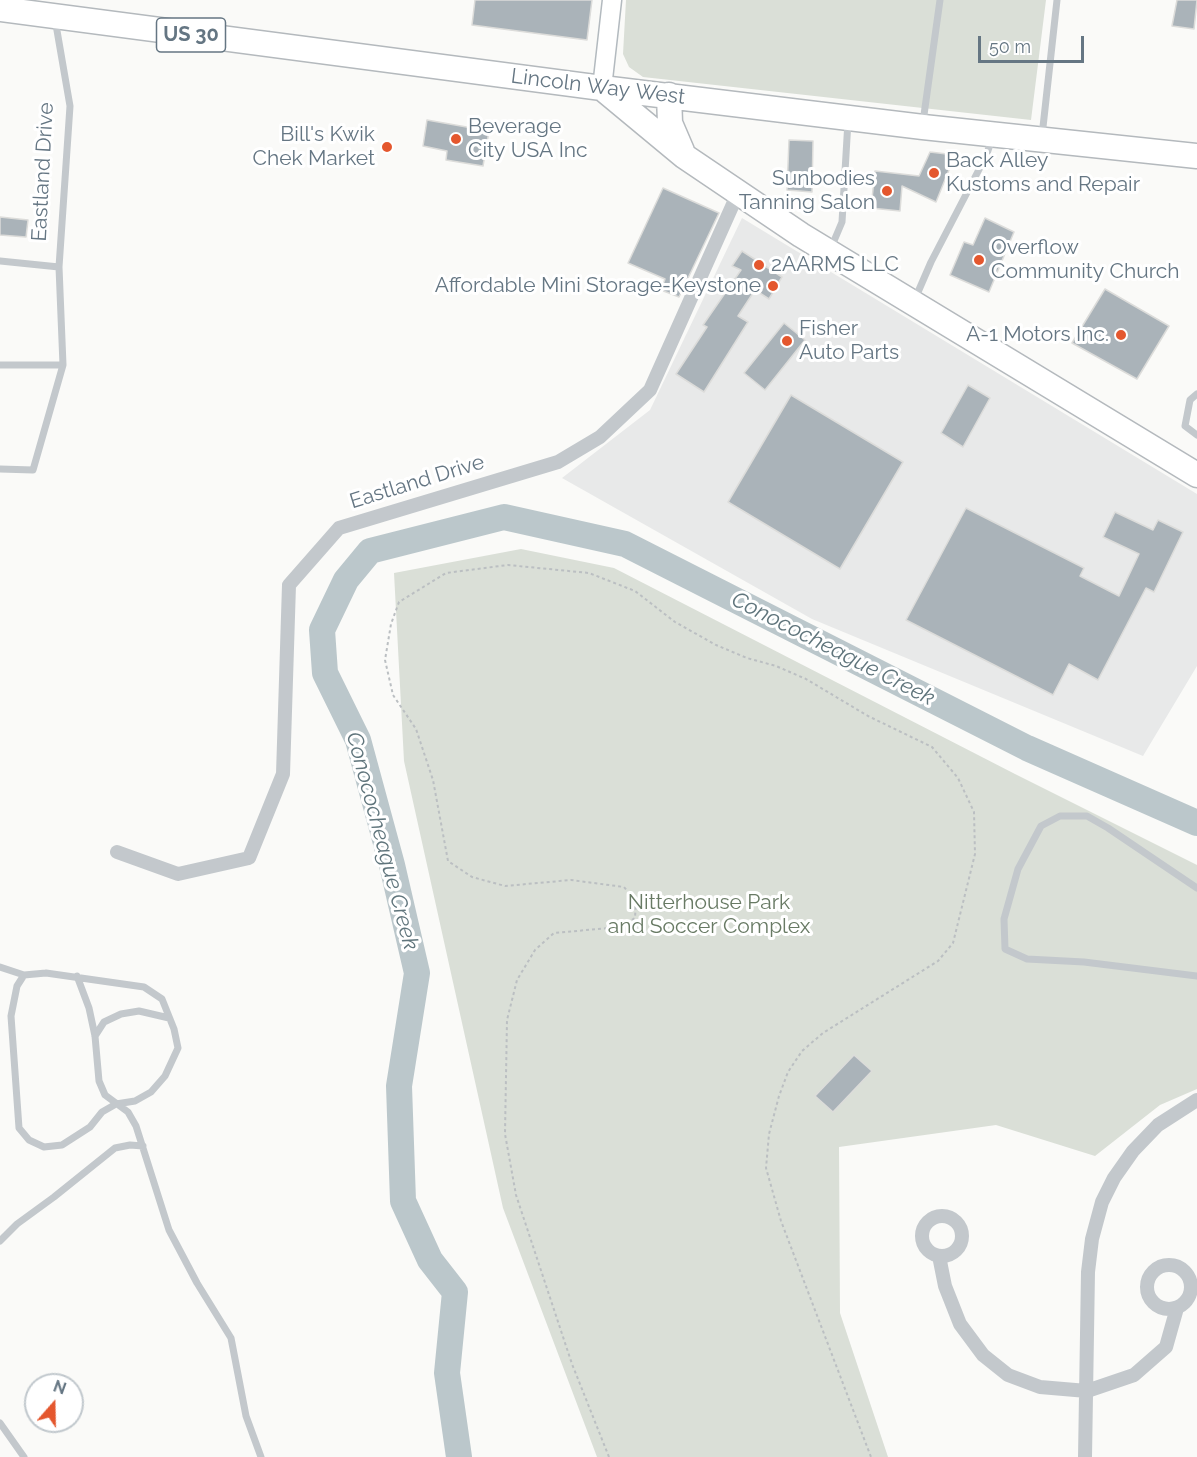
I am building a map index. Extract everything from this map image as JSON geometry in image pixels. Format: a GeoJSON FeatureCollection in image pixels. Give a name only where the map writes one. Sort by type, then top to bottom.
{"type":"FeatureCollection","features":[{"type":"Feature","properties":{"kind":"highway","name":"Lincoln Way West"},"geometry":{"type":"LineString","coordinates":[[0,9],[602,88],[923,127],[1197,156]]}},
{"type":"Feature","properties":{"kind":"highway"},"geometry":{"type":"LineString","coordinates":[[602,88],[684,156],[738,194],[913,304],[1197,473]]}},
{"type":"Feature","properties":{"kind":"highway"},"geometry":{"type":"LineString","coordinates":[[669,95],[670,123],[684,156]]}},
{"type":"Feature","properties":{"kind":"street"},"geometry":{"type":"LineString","coordinates":[[602,88],[612,0]]}},
{"type":"Feature","properties":{"kind":"street","name":"Eastland Drive"},"geometry":{"type":"LineString","coordinates":[[117,852],[178,874],[249,858],[283,774],[289,585],[339,528],[558,462],[600,438],[650,390],[738,194]]}},
{"type":"Feature","properties":{"kind":"street"},"geometry":{"type":"LineString","coordinates":[[1085,1457],[1088,1272],[1092,1239],[1102,1202],[1114,1178],[1133,1151],[1158,1125],[1197,1100]]}},
{"type":"Feature","properties":{"kind":"street"},"geometry":{"type":"LineString","coordinates":[[939,1256],[945,1286],[960,1324],[982,1354],[1008,1375],[1040,1388],[1087,1391],[1134,1375],[1166,1347],[1177,1308]]}},
{"type":"Feature","properties":{"kind":"lane"},"geometry":{"type":"LineString","coordinates":[[923,127],[940,0]]}},
{"type":"Feature","properties":{"kind":"lane"},"geometry":{"type":"LineString","coordinates":[[1041,139],[1057,0]]}},
{"type":"Feature","properties":{"kind":"lane","name":"Eastland Drive"},"geometry":{"type":"LineString","coordinates":[[0,469],[33,470],[63,365],[59,267],[70,106],[55,16]]}},
{"type":"Feature","properties":{"kind":"lane"},"geometry":{"type":"LineString","coordinates":[[829,252],[842,222],[849,118]]}},
{"type":"Feature","properties":{"kind":"lane"},"geometry":{"type":"LineString","coordinates":[[913,304],[931,262],[986,156],[994,134]]}},
{"type":"Feature","properties":{"kind":"lane"},"geometry":{"type":"LineString","coordinates":[[0,261],[59,267]]}},
{"type":"Feature","properties":{"kind":"lane"},"geometry":{"type":"LineString","coordinates":[[0,365],[63,365]]}},
{"type":"Feature","properties":{"kind":"lane"},"geometry":{"type":"LineString","coordinates":[[1197,394],[1190,400],[1185,426],[1197,435]]}},
{"type":"Feature","properties":{"kind":"lane"},"geometry":{"type":"LineString","coordinates":[[1197,888],[1087,816],[1060,816],[1041,826],[1018,869],[1005,919],[1005,949],[1027,959],[1084,962],[1197,976]]}},
{"type":"Feature","properties":{"kind":"lane"},"geometry":{"type":"LineString","coordinates":[[0,967],[24,975],[46,973],[77,976],[144,987],[162,999],[169,1018],[178,1048],[165,1076],[151,1092],[135,1101],[116,1104],[102,1112],[90,1127],[62,1145],[44,1148],[29,1140],[19,1128],[11,1016],[17,986],[24,975]]}},
{"type":"Feature","properties":{"kind":"lane"},"geometry":{"type":"LineString","coordinates":[[77,976],[89,1008],[95,1036],[99,1081],[105,1095],[128,1112],[136,1126],[169,1230],[197,1283],[231,1338],[246,1416],[261,1457]]}},
{"type":"Feature","properties":{"kind":"lane"},"geometry":{"type":"LineString","coordinates":[[95,1036],[104,1022],[121,1014],[139,1011],[169,1018]]}},
{"type":"Feature","properties":{"kind":"lane"},"geometry":{"type":"LineString","coordinates":[[0,1240],[17,1224],[115,1148],[130,1145],[143,1146]]}},
{"type":"Feature","properties":{"kind":"lane"},"geometry":{"type":"LineString","coordinates":[[0,1423],[24,1457]]}},
{"type":"Feature","properties":{"kind":"path"},"geometry":{"type":"LineString","coordinates":[[609,1457],[572,1364],[516,1196],[505,1134],[507,1020],[517,980],[534,950],[554,933],[620,927],[635,918],[636,901],[624,887],[571,880],[506,886],[472,877],[448,861],[433,780],[416,729],[393,695],[386,660],[391,624],[399,602],[446,573],[508,565],[589,573],[626,587],[635,591],[675,622],[716,645],[806,679],[867,716],[932,747],[958,778],[974,812],[975,854],[952,943],[938,961],[823,1033],[802,1051],[788,1072],[779,1095],[769,1134],[766,1168],[781,1221],[871,1457]]}},
{"type":"Feature","properties":{"kind":"shaded area"},"geometry":{"type":"Polygon","coordinates":[[[742,218],[1197,494],[1197,666],[1143,756],[812,619],[562,478],[650,410],[742,218]]]}},
{"type":"Feature","properties":{"kind":"green space"},"geometry":{"type":"Polygon","coordinates":[[[626,0],[1046,0],[1031,120],[643,77],[629,67],[623,54],[626,0]]]}},
{"type":"Feature","properties":{"kind":"green space","name":"Nitterhouse Park and Soccer Complex"},"geometry":{"type":"Polygon","coordinates":[[[521,549],[614,568],[1197,865],[1197,1089],[1160,1105],[1095,1156],[996,1125],[839,1147],[840,1313],[888,1457],[597,1457],[503,1208],[404,761],[394,573],[521,549]]]}},
{"type":"Feature","properties":{"kind":"building"},"geometry":{"type":"Polygon","coordinates":[[[475,0],[592,0],[587,40],[472,25],[475,0]]]}},
{"type":"Feature","properties":{"kind":"building"},"geometry":{"type":"Polygon","coordinates":[[[1177,0],[1197,0],[1194,29],[1172,26],[1177,0]]]}},
{"type":"Feature","properties":{"kind":"building","name":"Beverage City USA Inc"},"geometry":{"type":"Polygon","coordinates":[[[427,120],[489,131],[483,166],[446,160],[447,151],[423,146],[427,120]]]}},
{"type":"Feature","properties":{"kind":"building"},"geometry":{"type":"Polygon","coordinates":[[[789,140],[813,141],[812,192],[787,190],[789,140]]]}},
{"type":"Feature","properties":{"kind":"building"},"geometry":{"type":"Polygon","coordinates":[[[930,152],[955,155],[936,202],[902,186],[900,211],[871,208],[875,171],[919,176],[930,152]]]}},
{"type":"Feature","properties":{"kind":"building"},"geometry":{"type":"Polygon","coordinates":[[[663,188],[719,213],[679,297],[661,290],[665,279],[628,263],[663,188]]]}},
{"type":"Feature","properties":{"kind":"building"},"geometry":{"type":"Polygon","coordinates":[[[0,217],[28,220],[26,237],[0,235],[0,217]]]}},
{"type":"Feature","properties":{"kind":"building","name":"Overflow Community Church"},"geometry":{"type":"Polygon","coordinates":[[[985,218],[1014,232],[989,292],[950,275],[964,242],[973,245],[985,218]]]}},
{"type":"Feature","properties":{"kind":"building"},"geometry":{"type":"Polygon","coordinates":[[[742,251],[782,277],[769,299],[755,290],[738,316],[748,322],[704,392],[676,374],[707,327],[703,325],[741,270],[732,266],[742,251]]]}},
{"type":"Feature","properties":{"kind":"building","name":"A-1 Motors Inc."},"geometry":{"type":"Polygon","coordinates":[[[1105,289],[1169,326],[1137,379],[1072,343],[1105,289]]]}},
{"type":"Feature","properties":{"kind":"building"},"geometry":{"type":"Polygon","coordinates":[[[784,323],[805,340],[765,390],[744,373],[784,323]]]}},
{"type":"Feature","properties":{"kind":"building"},"geometry":{"type":"Polygon","coordinates":[[[968,385],[990,398],[963,447],[941,433],[968,385]]]}},
{"type":"Feature","properties":{"kind":"building"},"geometry":{"type":"Polygon","coordinates":[[[791,395],[903,462],[840,569],[728,502],[791,395]]]}},
{"type":"Feature","properties":{"kind":"building"},"geometry":{"type":"Polygon","coordinates":[[[966,508],[1084,568],[1080,576],[1119,596],[1139,554],[1103,537],[1115,512],[1153,530],[1158,520],[1183,532],[1154,592],[1146,588],[1098,680],[1069,664],[1053,695],[906,620],[966,508]]]}},
{"type":"Feature","properties":{"kind":"building"},"geometry":{"type":"Polygon","coordinates":[[[854,1055],[872,1071],[833,1112],[815,1096],[854,1055]]]}},
{"type":"Feature","properties":{"kind":"waterway","name":"Conococheague Creek"},"geometry":{"type":"LineString","coordinates":[[459,1457],[447,1373],[455,1292],[430,1260],[403,1201],[399,1086],[417,973],[392,865],[358,740],[325,673],[322,630],[346,580],[370,551],[504,517],[625,544],[1027,748],[1197,823]]}},
{"type":"Feature","properties":{"kind":"place","name":"Beverage City USA Inc"},"geometry":{"type":"Point","coordinates":[456,139]}},
{"type":"Feature","properties":{"kind":"place","name":"Bill's Kwik Chek Market"},"geometry":{"type":"Point","coordinates":[387,147]}},
{"type":"Feature","properties":{"kind":"place","name":"Back Alley Kustoms and Repair"},"geometry":{"type":"Point","coordinates":[934,173]}},
{"type":"Feature","properties":{"kind":"place","name":"Sunbodies Tanning Salon"},"geometry":{"type":"Point","coordinates":[887,191]}},
{"type":"Feature","properties":{"kind":"place","name":"Overflow Community Church"},"geometry":{"type":"Point","coordinates":[979,260]}},
{"type":"Feature","properties":{"kind":"place","name":"2AARMS LLC"},"geometry":{"type":"Point","coordinates":[759,265]}},
{"type":"Feature","properties":{"kind":"place","name":"Affordable Mini Storage-Keystone"},"geometry":{"type":"Point","coordinates":[773,286]}},
{"type":"Feature","properties":{"kind":"place","name":"A-1 Motors Inc."},"geometry":{"type":"Point","coordinates":[1121,335]}},
{"type":"Feature","properties":{"kind":"place","name":"Fisher Auto Parts"},"geometry":{"type":"Point","coordinates":[787,341]}}]}
